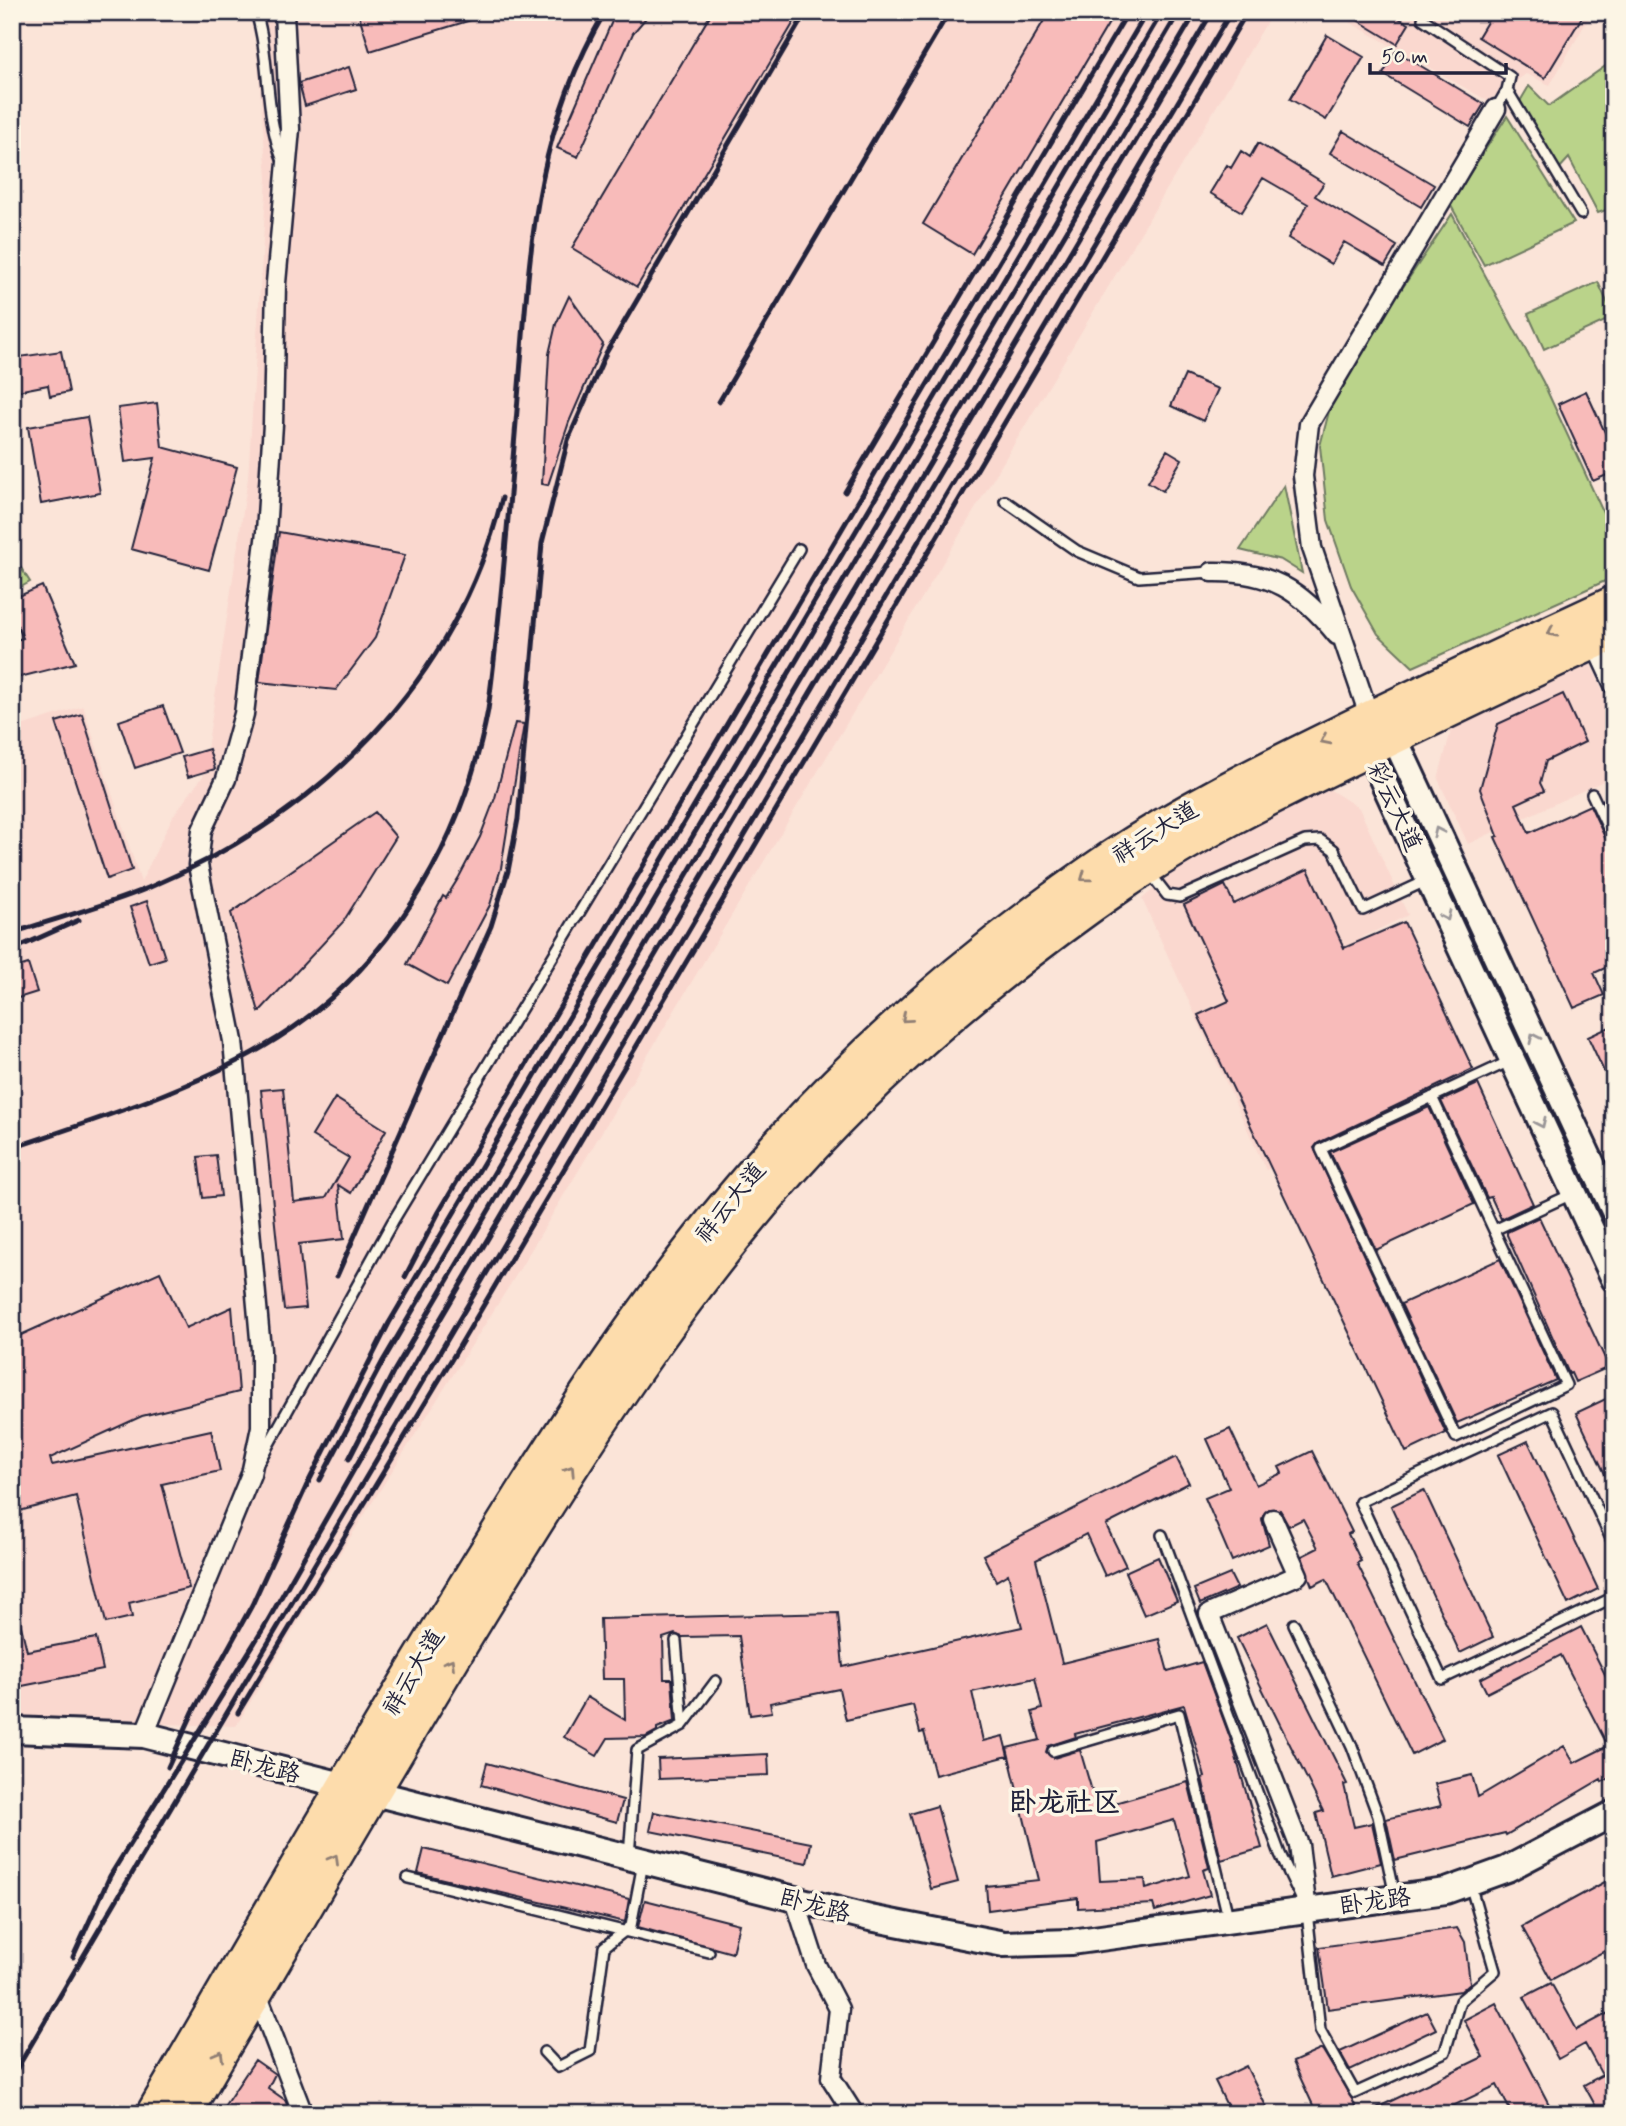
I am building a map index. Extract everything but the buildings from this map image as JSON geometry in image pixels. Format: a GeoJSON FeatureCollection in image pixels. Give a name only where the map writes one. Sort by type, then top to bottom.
{"type":"FeatureCollection","features":[{"type":"Feature","properties":{"kind":"highway","name":"祥云大道"},"geometry":{"type":"LineString","coordinates":[[153,2114],[359,1789],[467,1634],[583,1449],[684,1303],[746,1224],[814,1146],[913,1048],[1025,955],[1147,868],[1220,824],[1614,603]]}},
{"type":"Feature","properties":{"kind":"highway","name":"祥云大道"},"geometry":{"type":"LineString","coordinates":[[184,2114],[256,1991],[359,1789],[513,1508],[600,1375],[716,1217],[794,1127],[861,1060],[954,977],[1101,866],[1207,800],[1377,735],[1604,637]]}},
{"type":"Feature","properties":{"kind":"street"},"geometry":{"type":"LineString","coordinates":[[144,1735],[246,1486],[261,1427],[261,1350],[233,1041],[202,896],[198,847],[202,830],[236,748],[250,674],[271,482],[276,283],[290,129],[284,12]]}},
{"type":"Feature","properties":{"kind":"street"},"geometry":{"type":"LineString","coordinates":[[1377,735],[1319,572],[1306,517],[1303,476],[1309,424],[1496,109]]}},
{"type":"Feature","properties":{"kind":"street"},"geometry":{"type":"LineString","coordinates":[[1212,572],[1247,573],[1275,580],[1308,605],[1348,649]]}},
{"type":"Feature","properties":{"kind":"street"},"geometry":{"type":"LineString","coordinates":[[1604,637],[1614,685]]}},
{"type":"Feature","properties":{"kind":"street","name":"彩云大道"},"geometry":{"type":"LineString","coordinates":[[1377,735],[1429,879],[1614,1279]]}},
{"type":"Feature","properties":{"kind":"street","name":"彩云大道"},"geometry":{"type":"LineString","coordinates":[[1377,735],[1614,1211]]}},
{"type":"Feature","properties":{"kind":"street"},"geometry":{"type":"LineString","coordinates":[[1273,1519],[1297,1575],[1209,1614],[1299,1845],[1307,1911]]}},
{"type":"Feature","properties":{"kind":"street","name":"卧龙路"},"geometry":{"type":"LineString","coordinates":[[12,1730],[144,1735],[795,1900],[961,1938],[1004,1944],[1070,1942],[1446,1891],[1470,1884],[1542,1852],[1614,1813]]}},
{"type":"Feature","properties":{"kind":"street"},"geometry":{"type":"LineString","coordinates":[[795,1900],[816,1965],[839,2009],[831,2078],[854,2114]]}},
{"type":"Feature","properties":{"kind":"street"},"geometry":{"type":"LineString","coordinates":[[256,1991],[303,2114]]}},
{"type":"Feature","properties":{"kind":"lane"},"geometry":{"type":"LineString","coordinates":[[256,12],[264,49],[272,122],[288,172]]}},
{"type":"Feature","properties":{"kind":"lane"},"geometry":{"type":"LineString","coordinates":[[1423,19],[1510,77],[1507,90],[1496,109]]}},
{"type":"Feature","properties":{"kind":"lane"},"geometry":{"type":"LineString","coordinates":[[1507,90],[1581,214]]}},
{"type":"Feature","properties":{"kind":"lane"},"geometry":{"type":"LineString","coordinates":[[1005,501],[1077,551],[1139,577],[1212,572]]}},
{"type":"Feature","properties":{"kind":"lane"},"geometry":{"type":"LineString","coordinates":[[246,1486],[400,1209],[799,549]]}},
{"type":"Feature","properties":{"kind":"lane"},"geometry":{"type":"LineString","coordinates":[[1592,794],[1614,841]]}},
{"type":"Feature","properties":{"kind":"lane"},"geometry":{"type":"LineString","coordinates":[[1147,868],[1167,895],[1180,897],[1305,841],[1320,840],[1334,850],[1363,910],[1429,879]]}},
{"type":"Feature","properties":{"kind":"lane"},"geometry":{"type":"LineString","coordinates":[[1432,1097],[1566,1385],[1456,1437],[1321,1149],[1432,1097],[1512,1060]]}},
{"type":"Feature","properties":{"kind":"lane"},"geometry":{"type":"LineString","coordinates":[[1494,1230],[1574,1193]]}},
{"type":"Feature","properties":{"kind":"lane"},"geometry":{"type":"LineString","coordinates":[[1614,1545],[1552,1412],[1360,1502],[1442,1679],[1614,1598]]}},
{"type":"Feature","properties":{"kind":"lane"},"geometry":{"type":"LineString","coordinates":[[1162,1535],[1280,1854],[1307,1911],[1320,2030],[1355,2092],[1445,2052],[1460,2001],[1495,1971],[1470,1884]]}},
{"type":"Feature","properties":{"kind":"lane"},"geometry":{"type":"LineString","coordinates":[[1294,1624],[1352,1746],[1378,1816],[1396,1899]]}},
{"type":"Feature","properties":{"kind":"lane"},"geometry":{"type":"LineString","coordinates":[[676,1641],[683,1726]]}},
{"type":"Feature","properties":{"kind":"lane"},"geometry":{"type":"LineString","coordinates":[[544,2052],[558,2067],[590,2051],[604,1947],[631,1926],[636,1859],[638,1750],[683,1726],[716,1681]]}},
{"type":"Feature","properties":{"kind":"lane"},"geometry":{"type":"LineString","coordinates":[[1053,1751],[1179,1714],[1229,1921]]}},
{"type":"Feature","properties":{"kind":"lane"},"geometry":{"type":"LineString","coordinates":[[408,1878],[709,1952]]}},
{"type":"Feature","properties":{"kind":"shaded area"},"geometry":{"type":"Polygon","coordinates":[[[254,12],[1273,12],[513,1280],[332,1566],[236,1726],[12,1720],[12,729],[83,706],[141,882],[173,816],[203,776],[248,478],[267,178],[254,12]]]}},
{"type":"Feature","properties":{"kind":"shaded area"},"geometry":{"type":"Polygon","coordinates":[[[1332,12],[1592,12],[1550,85],[1526,74],[1488,101],[1332,12]]]}},
{"type":"Feature","properties":{"kind":"shaded area"},"geometry":{"type":"Polygon","coordinates":[[[1587,657],[1614,714],[1614,776],[1468,844],[1438,779],[1453,723],[1587,657]]]}},
{"type":"Feature","properties":{"kind":"shaded area"},"geometry":{"type":"Polygon","coordinates":[[[1329,789],[1359,808],[1408,915],[1361,938],[1434,1094],[1266,1170],[1142,899],[1202,848],[1329,789]]]}},
{"type":"Feature","properties":{"kind":"green space"},"geometry":{"type":"Polygon","coordinates":[[[1614,60],[1614,207],[1598,213],[1569,158],[1559,169],[1519,103],[1529,86],[1549,106],[1614,60]]]}},
{"type":"Feature","properties":{"kind":"green space"},"geometry":{"type":"Polygon","coordinates":[[[1507,116],[1574,223],[1484,265],[1450,204],[1507,116]]]}},
{"type":"Feature","properties":{"kind":"green space"},"geometry":{"type":"Polygon","coordinates":[[[1452,214],[1543,382],[1614,536],[1614,577],[1413,667],[1378,634],[1351,586],[1328,520],[1320,446],[1332,400],[1364,345],[1452,214]]]}},
{"type":"Feature","properties":{"kind":"green space"},"geometry":{"type":"Polygon","coordinates":[[[1598,282],[1614,317],[1544,349],[1528,314],[1598,282]]]}},
{"type":"Feature","properties":{"kind":"green space"},"geometry":{"type":"Polygon","coordinates":[[[1284,485],[1302,573],[1281,560],[1240,550],[1284,485]]]}},
{"type":"Feature","properties":{"kind":"green space"},"geometry":{"type":"Polygon","coordinates":[[[12,554],[30,582],[12,592],[12,554]]]}},
{"type":"Feature","properties":{"kind":"railway"},"geometry":{"type":"LineString","coordinates":[[12,1148],[173,1091],[235,1063],[307,1018],[346,984],[381,945],[412,903],[438,858],[476,761],[488,710],[532,240],[549,148],[581,57],[605,12]]}},
{"type":"Feature","properties":{"kind":"railway"},"geometry":{"type":"LineString","coordinates":[[337,1276],[491,926],[508,871],[518,819],[542,543],[568,440],[606,353],[806,12]]}},
{"type":"Feature","properties":{"kind":"railway"},"geometry":{"type":"LineString","coordinates":[[719,402],[949,12]]}},
{"type":"Feature","properties":{"kind":"railway"},"geometry":{"type":"LineString","coordinates":[[845,492],[1128,12]]}},
{"type":"Feature","properties":{"kind":"railway"},"geometry":{"type":"LineString","coordinates":[[405,1277],[439,1212],[1147,12]]}},
{"type":"Feature","properties":{"kind":"railway"},"geometry":{"type":"LineString","coordinates":[[168,1767],[193,1712],[252,1605],[306,1487],[389,1323],[1162,12]]}},
{"type":"Feature","properties":{"kind":"railway"},"geometry":{"type":"LineString","coordinates":[[320,1480],[383,1361],[1179,12]]}},
{"type":"Feature","properties":{"kind":"railway"},"geometry":{"type":"LineString","coordinates":[[349,1459],[394,1371],[1196,12]]}},
{"type":"Feature","properties":{"kind":"railway"},"geometry":{"type":"LineString","coordinates":[[73,1957],[110,1876],[263,1629],[425,1345],[1212,12]]}},
{"type":"Feature","properties":{"kind":"railway"},"geometry":{"type":"LineString","coordinates":[[12,2077],[1231,12]]}},
{"type":"Feature","properties":{"kind":"railway"},"geometry":{"type":"LineString","coordinates":[[238,1713],[453,1357],[1247,12]]}},
{"type":"Feature","properties":{"kind":"railway"},"geometry":{"type":"LineString","coordinates":[[12,933],[148,888],[211,858],[269,822],[323,781],[372,735],[415,683],[451,627],[481,565],[502,498]]}},
{"type":"Feature","properties":{"kind":"railway"},"geometry":{"type":"LineString","coordinates":[[12,950],[79,920]]}},
{"type":"Feature","properties":{"kind":"district","name":"卧龙社区"},"geometry":{"type":"Point","coordinates":[1065,1801]}}]}
